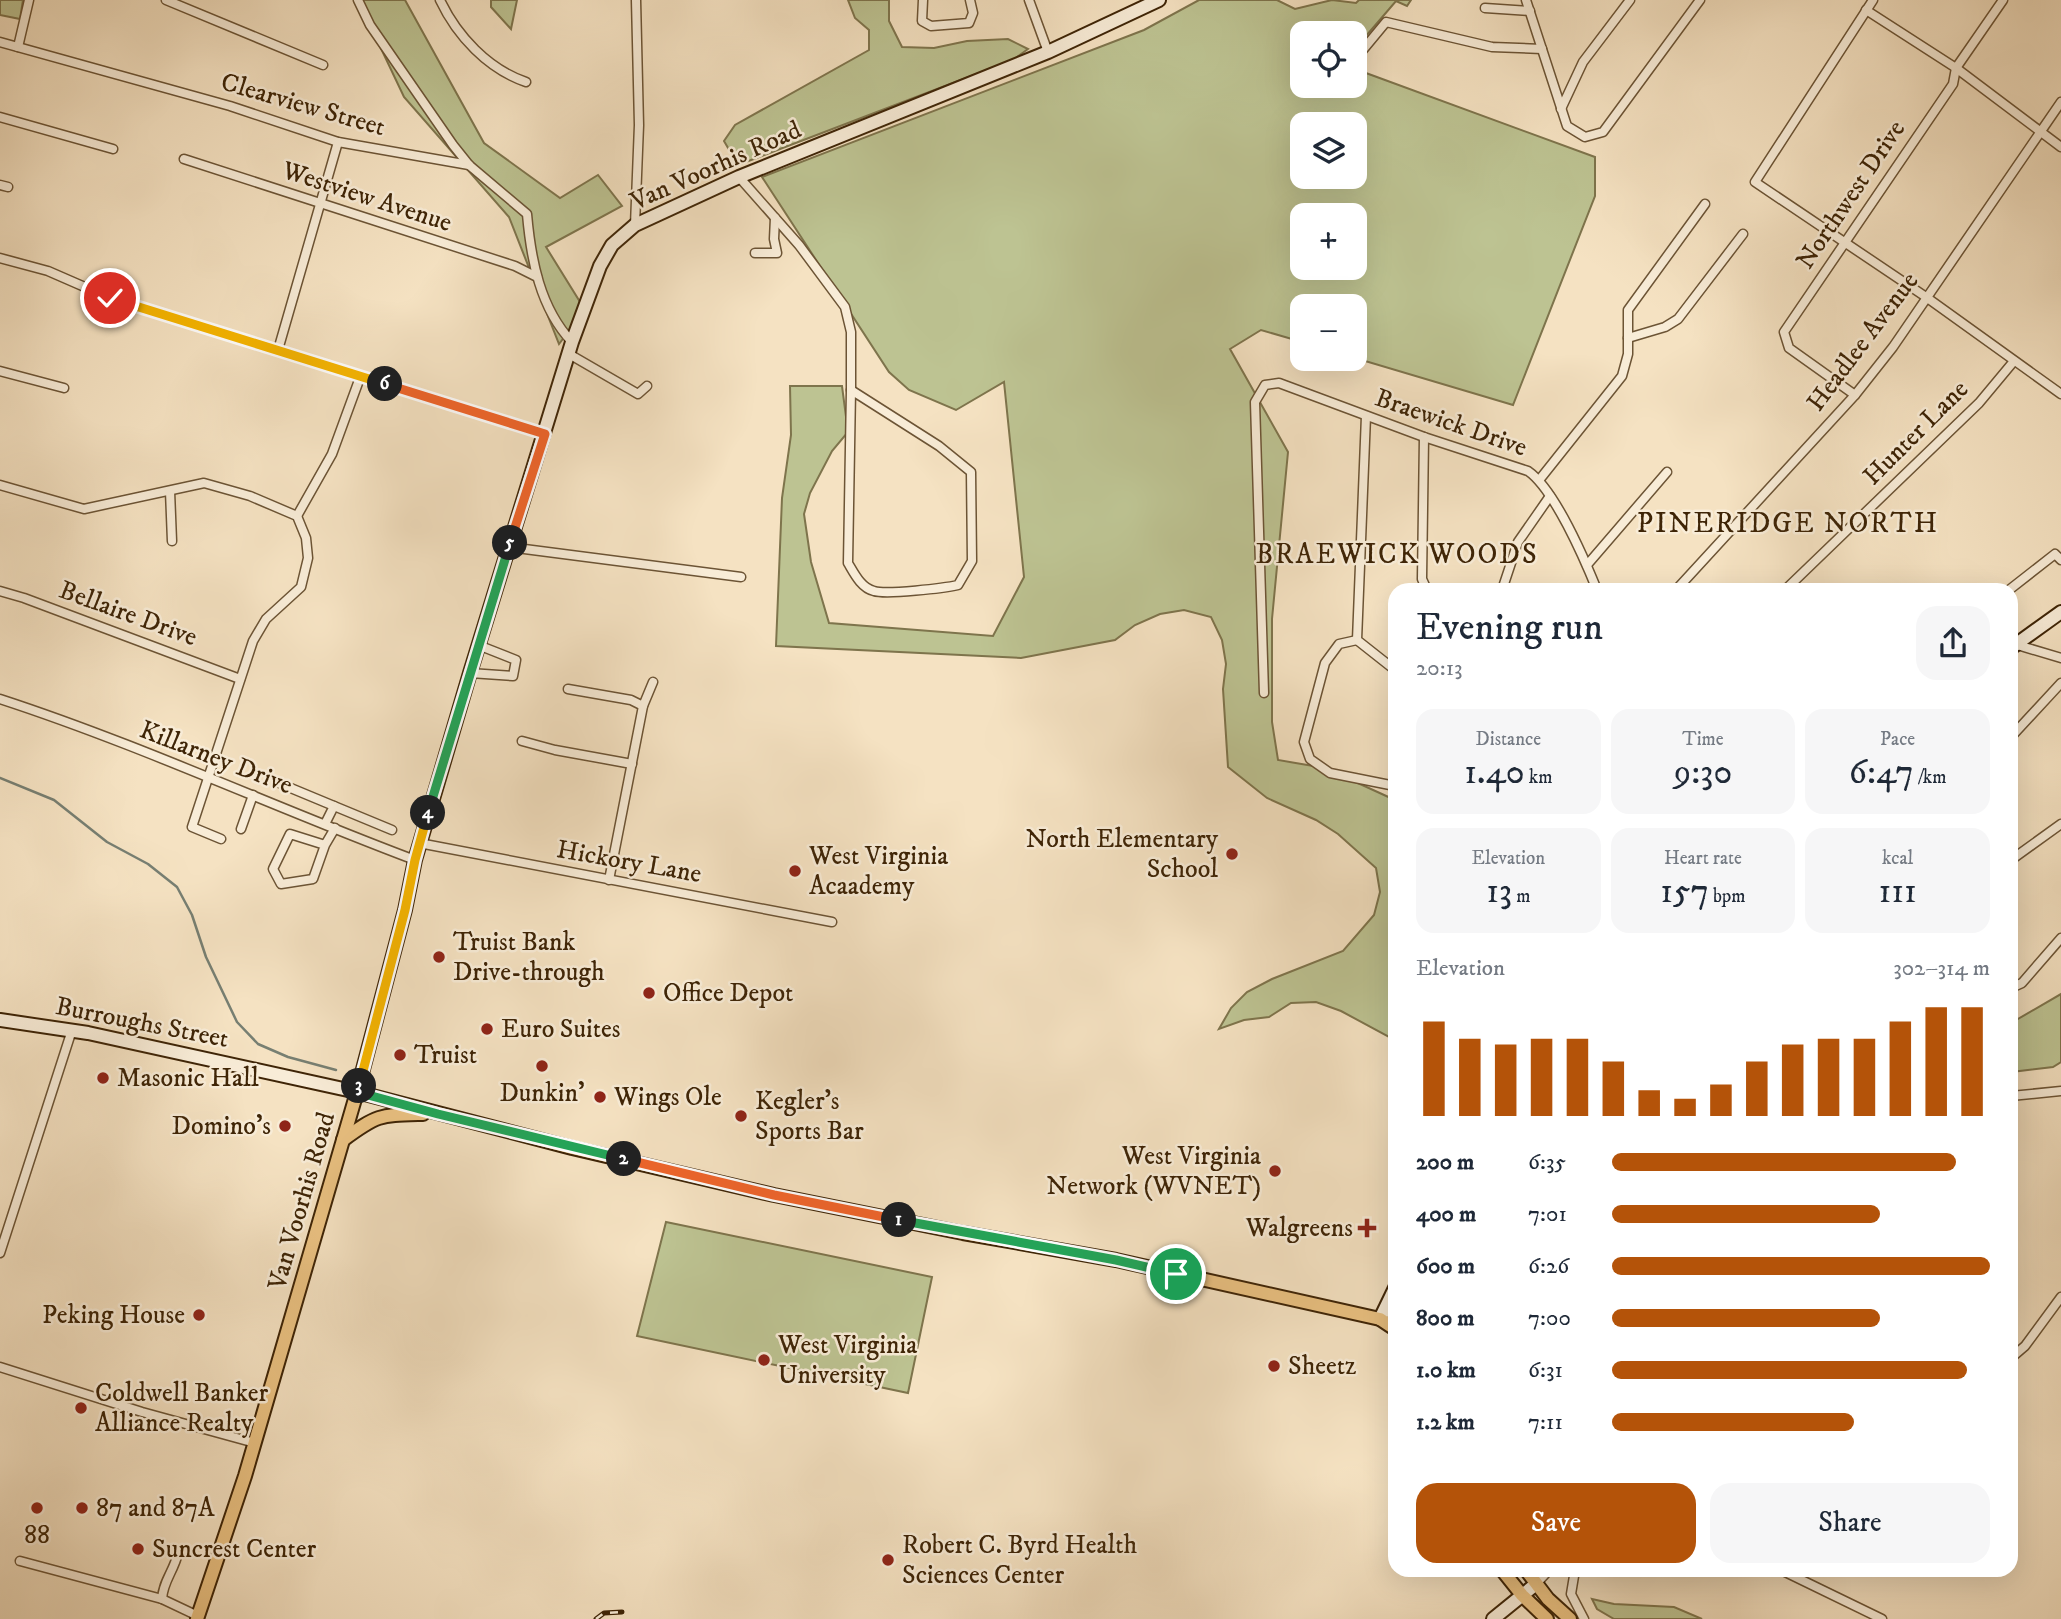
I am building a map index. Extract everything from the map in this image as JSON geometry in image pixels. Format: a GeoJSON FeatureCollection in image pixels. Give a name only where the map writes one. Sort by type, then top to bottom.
{"type":"FeatureCollection","features":[{"type":"Feature","properties":{"kind":"main road"},"geometry":{"type":"LineString","coordinates":[[357,1092],[438,1114],[819,1205],[1116,1260],[1380,1319],[1388,1324]]}},
{"type":"Feature","properties":{"kind":"main road","name":"Van Voorhis Road"},"geometry":{"type":"LineString","coordinates":[[198,1617],[255,1443],[357,1092]]}},
{"type":"Feature","properties":{"kind":"main road"},"geometry":{"type":"LineString","coordinates":[[343,1140],[369,1121],[386,1115],[438,1114]]}},
{"type":"Feature","properties":{"kind":"main road"},"geometry":{"type":"LineString","coordinates":[[1508,1577],[1547,1619]]}},
{"type":"Feature","properties":{"kind":"main road"},"geometry":{"type":"LineString","coordinates":[[1531,1577],[1570,1619]]}},
{"type":"Feature","properties":{"kind":"street"},"geometry":{"type":"LineString","coordinates":[[18,47],[29,0]]}},
{"type":"Feature","properties":{"kind":"street"},"geometry":{"type":"LineString","coordinates":[[166,0],[323,65]]}},
{"type":"Feature","properties":{"kind":"street"},"geometry":{"type":"LineString","coordinates":[[358,0],[370,25],[469,165],[527,214],[537,277],[570,348],[638,394],[647,386]]}},
{"type":"Feature","properties":{"kind":"street"},"geometry":{"type":"LineString","coordinates":[[440,0],[448,17],[470,45],[499,69],[526,82]]}},
{"type":"Feature","properties":{"kind":"street"},"geometry":{"type":"LineString","coordinates":[[635,225],[639,125],[636,0]]}},
{"type":"Feature","properties":{"kind":"street"},"geometry":{"type":"LineString","coordinates":[[923,0],[922,21],[931,26],[969,23],[973,13],[970,0]]}},
{"type":"Feature","properties":{"kind":"street"},"geometry":{"type":"LineString","coordinates":[[1029,0],[1048,52]]}},
{"type":"Feature","properties":{"kind":"street","name":"Van Voorhis Road"},"geometry":{"type":"LineString","coordinates":[[357,1092],[405,910],[419,842],[478,645],[570,348],[600,266],[612,245],[635,225],[739,177],[1048,52],[1159,0]]}},
{"type":"Feature","properties":{"kind":"street"},"geometry":{"type":"LineString","coordinates":[[1526,0],[1567,126],[1585,137],[1603,132],[1700,0]]}},
{"type":"Feature","properties":{"kind":"street"},"geometry":{"type":"LineString","coordinates":[[1561,108],[1583,62],[1630,0]]}},
{"type":"Feature","properties":{"kind":"street"},"geometry":{"type":"LineString","coordinates":[[1873,0],[1755,182],[1926,297],[2061,394]]}},
{"type":"Feature","properties":{"kind":"street","name":"Northwest Drive"},"geometry":{"type":"LineString","coordinates":[[1855,395],[1789,348],[1784,332],[1953,84],[1956,68],[2004,0]]}},
{"type":"Feature","properties":{"kind":"street"},"geometry":{"type":"LineString","coordinates":[[1485,8],[1530,12]]}},
{"type":"Feature","properties":{"kind":"street"},"geometry":{"type":"LineString","coordinates":[[1866,10],[1956,68],[2061,147]]}},
{"type":"Feature","properties":{"kind":"street"},"geometry":{"type":"LineString","coordinates":[[1367,45],[1386,22],[1492,47],[1542,49]]}},
{"type":"Feature","properties":{"kind":"street","name":"Clearview Street"},"geometry":{"type":"LineString","coordinates":[[0,42],[168,88],[338,142],[469,165]]}},
{"type":"Feature","properties":{"kind":"street","name":"Headlee Avenue"},"geometry":{"type":"LineString","coordinates":[[1682,583],[1855,395],[1893,347],[2061,102]]}},
{"type":"Feature","properties":{"kind":"street"},"geometry":{"type":"LineString","coordinates":[[0,117],[113,149]]}},
{"type":"Feature","properties":{"kind":"street"},"geometry":{"type":"LineString","coordinates":[[278,350],[338,142]]}},
{"type":"Feature","properties":{"kind":"street","name":"Westview Avenue"},"geometry":{"type":"LineString","coordinates":[[184,159],[515,267],[537,277]]}},
{"type":"Feature","properties":{"kind":"street"},"geometry":{"type":"LineString","coordinates":[[739,177],[799,245],[845,307],[851,332],[848,563],[857,579],[874,592],[942,589],[958,585],[972,561],[971,472],[939,446],[851,390]]}},
{"type":"Feature","properties":{"kind":"street"},"geometry":{"type":"LineString","coordinates":[[1540,479],[1622,376],[1628,354],[1628,310],[1705,204]]}},
{"type":"Feature","properties":{"kind":"street"},"geometry":{"type":"LineString","coordinates":[[755,253],[776,253],[775,218]]}},
{"type":"Feature","properties":{"kind":"street"},"geometry":{"type":"LineString","coordinates":[[1628,338],[1665,327],[1678,319],[1743,234]]}},
{"type":"Feature","properties":{"kind":"street"},"geometry":{"type":"LineString","coordinates":[[0,258],[48,271],[110,298],[545,434]]}},
{"type":"Feature","properties":{"kind":"street","name":"Hunter Lane"},"geometry":{"type":"LineString","coordinates":[[1792,583],[1979,403],[2014,361]]}},
{"type":"Feature","properties":{"kind":"street"},"geometry":{"type":"LineString","coordinates":[[0,371],[64,388]]}},
{"type":"Feature","properties":{"kind":"street"},"geometry":{"type":"LineString","coordinates":[[297,516],[332,454],[358,383]]}},
{"type":"Feature","properties":{"kind":"street","name":"Braewick Drive"},"geometry":{"type":"LineString","coordinates":[[1264,694],[1255,402],[1265,384],[1279,383],[1424,437],[1528,471],[1540,479],[1594,583]]}},
{"type":"Feature","properties":{"kind":"street"},"geometry":{"type":"LineString","coordinates":[[1357,640],[1366,415]]}},
{"type":"Feature","properties":{"kind":"street"},"geometry":{"type":"LineString","coordinates":[[1424,437],[1424,583]]}},
{"type":"Feature","properties":{"kind":"street"},"geometry":{"type":"LineString","coordinates":[[1587,565],[1667,472]]}},
{"type":"Feature","properties":{"kind":"street"},"geometry":{"type":"LineString","coordinates":[[0,485],[84,509],[204,483],[250,496],[297,516],[306,538],[308,558],[301,587],[266,619],[253,641],[192,827],[221,839]]}},
{"type":"Feature","properties":{"kind":"street"},"geometry":{"type":"LineString","coordinates":[[170,491],[172,541]]}},
{"type":"Feature","properties":{"kind":"street"},"geometry":{"type":"LineString","coordinates":[[1504,583],[1518,542],[1550,496]]}},
{"type":"Feature","properties":{"kind":"street"},"geometry":{"type":"LineString","coordinates":[[509,547],[741,577]]}},
{"type":"Feature","properties":{"kind":"street"},"geometry":{"type":"LineString","coordinates":[[2018,583],[2055,554],[2061,561]]}},
{"type":"Feature","properties":{"kind":"street","name":"Bellaire Drive"},"geometry":{"type":"LineString","coordinates":[[0,591],[72,615],[240,679]]}},
{"type":"Feature","properties":{"kind":"street"},"geometry":{"type":"LineString","coordinates":[[2018,642],[2061,612]]}},
{"type":"Feature","properties":{"kind":"street"},"geometry":{"type":"LineString","coordinates":[[1388,664],[1357,640],[1339,643],[1325,663],[1304,742],[1310,759],[1330,773],[1388,785]]}},
{"type":"Feature","properties":{"kind":"street"},"geometry":{"type":"LineString","coordinates":[[470,673],[513,676],[516,660],[478,645]]}},
{"type":"Feature","properties":{"kind":"street"},"geometry":{"type":"LineString","coordinates":[[2018,647],[2061,658]]}},
{"type":"Feature","properties":{"kind":"street"},"geometry":{"type":"LineString","coordinates":[[610,880],[643,706],[653,682]]}},
{"type":"Feature","properties":{"kind":"street"},"geometry":{"type":"LineString","coordinates":[[2018,729],[2061,683]]}},
{"type":"Feature","properties":{"kind":"street"},"geometry":{"type":"LineString","coordinates":[[568,690],[631,700],[643,706]]}},
{"type":"Feature","properties":{"kind":"street","name":"Killarney Drive"},"geometry":{"type":"LineString","coordinates":[[0,699],[210,778],[415,860]]}},
{"type":"Feature","properties":{"kind":"street"},"geometry":{"type":"LineString","coordinates":[[522,741],[632,764]]}},
{"type":"Feature","properties":{"kind":"street"},"geometry":{"type":"LineString","coordinates":[[281,785],[392,830]]}},
{"type":"Feature","properties":{"kind":"street"},"geometry":{"type":"LineString","coordinates":[[241,829],[253,795]]}},
{"type":"Feature","properties":{"kind":"street"},"geometry":{"type":"LineString","coordinates":[[326,824],[334,806]]}},
{"type":"Feature","properties":{"kind":"street"},"geometry":{"type":"LineString","coordinates":[[2018,855],[2061,824]]}},
{"type":"Feature","properties":{"kind":"street"},"geometry":{"type":"LineString","coordinates":[[325,845],[290,834],[273,869],[281,884],[313,879],[325,845],[335,828]]}},
{"type":"Feature","properties":{"kind":"street","name":"Hickory Lane"},"geometry":{"type":"LineString","coordinates":[[419,842],[832,922]]}},
{"type":"Feature","properties":{"kind":"street"},"geometry":{"type":"LineString","coordinates":[[2018,985],[2061,938]]}},
{"type":"Feature","properties":{"kind":"street","name":"Burroughs Street"},"geometry":{"type":"LineString","coordinates":[[0,1020],[72,1030],[357,1092]]}},
{"type":"Feature","properties":{"kind":"street"},"geometry":{"type":"LineString","coordinates":[[0,1253],[72,1030]]}},
{"type":"Feature","properties":{"kind":"street"},"geometry":{"type":"LineString","coordinates":[[2018,1095],[2061,1091]]}},
{"type":"Feature","properties":{"kind":"street"},"geometry":{"type":"LineString","coordinates":[[0,1211],[12,1213]]}},
{"type":"Feature","properties":{"kind":"street"},"geometry":{"type":"LineString","coordinates":[[2018,1352],[2061,1297]]}},
{"type":"Feature","properties":{"kind":"street"},"geometry":{"type":"LineString","coordinates":[[1380,1319],[1388,1302]]}},
{"type":"Feature","properties":{"kind":"street"},"geometry":{"type":"LineString","coordinates":[[0,1367],[142,1412],[255,1443]]}},
{"type":"Feature","properties":{"kind":"street"},"geometry":{"type":"LineString","coordinates":[[162,1599],[163,1584],[175,1566],[178,1553]]}},
{"type":"Feature","properties":{"kind":"street"},"geometry":{"type":"LineString","coordinates":[[52,1570],[55,1559]]}},
{"type":"Feature","properties":{"kind":"street"},"geometry":{"type":"LineString","coordinates":[[20,1561],[162,1599],[198,1617]]}},
{"type":"Feature","properties":{"kind":"street"},"geometry":{"type":"LineString","coordinates":[[1493,1619],[1542,1577]]}},
{"type":"Feature","properties":{"kind":"street"},"geometry":{"type":"LineString","coordinates":[[1574,1577],[1571,1594],[1584,1619]]}},
{"type":"Feature","properties":{"kind":"street"},"geometry":{"type":"LineString","coordinates":[[1795,1577],[1882,1619]]}},
{"type":"Feature","properties":{"kind":"green space"},"geometry":{"type":"Polygon","coordinates":[[[0,0],[23,0],[20,19],[0,15],[0,0]]]}},
{"type":"Feature","properties":{"kind":"green space"},"geometry":{"type":"Polygon","coordinates":[[[358,0],[405,0],[484,143],[560,198],[598,175],[622,206],[546,247],[585,310],[559,344],[509,217],[404,97],[358,0]]]}},
{"type":"Feature","properties":{"kind":"green space"},"geometry":{"type":"Polygon","coordinates":[[[491,0],[517,0],[511,29],[491,7],[491,0]]]}},
{"type":"Feature","properties":{"kind":"green space"},"geometry":{"type":"Polygon","coordinates":[[[848,0],[889,0],[889,21],[902,47],[934,48],[967,41],[1008,39],[1028,49],[1013,60],[738,165],[724,141],[735,125],[869,50],[869,30],[855,18],[848,0]]]}},
{"type":"Feature","properties":{"kind":"green space"},"geometry":{"type":"Polygon","coordinates":[[[1199,0],[1277,0],[1295,9],[1332,0],[1356,3],[1359,0],[1411,0],[1407,6],[1396,1],[1367,35],[1367,21],[1290,21],[1290,98],[1367,98],[1367,73],[1595,157],[1595,196],[1513,405],[1367,362],[1367,294],[1290,294],[1290,338],[1261,330],[1230,349],[1288,452],[1272,619],[1272,722],[1278,760],[1325,768],[1388,797],[1388,1036],[1341,1011],[1316,1002],[1291,1003],[1269,1017],[1244,1020],[1219,1029],[1231,1008],[1247,992],[1272,979],[1343,951],[1374,915],[1380,892],[1376,868],[1338,834],[1316,820],[1267,798],[1228,767],[1223,689],[1226,664],[1222,640],[1211,617],[1184,610],[1160,614],[1135,625],[1115,640],[1021,658],[776,646],[782,498],[791,435],[790,386],[842,386],[848,432],[832,451],[810,493],[804,514],[811,562],[829,623],[993,636],[1024,577],[1004,382],[956,410],[909,390],[889,372],[762,177],[1144,30],[1199,0]]]}},
{"type":"Feature","properties":{"kind":"green space"},"geometry":{"type":"Polygon","coordinates":[[[2061,994],[2061,1062],[2053,1067],[2018,1071],[2018,1019],[2061,994]]]}},
{"type":"Feature","properties":{"kind":"green space"},"geometry":{"type":"Polygon","coordinates":[[[666,1222],[932,1277],[908,1393],[637,1336],[666,1222]]]}},
{"type":"Feature","properties":{"kind":"green space"},"geometry":{"type":"Polygon","coordinates":[[[1592,1599],[1614,1604],[1674,1607],[1702,1619],[1614,1619],[1597,1609],[1592,1599]]]}},
{"type":"Feature","properties":{"kind":"waterway"},"geometry":{"type":"LineString","coordinates":[[0,778],[54,800],[107,842],[148,864],[177,887],[192,915],[206,957],[237,1022],[258,1044],[288,1057],[336,1070]]}},
{"type":"Feature","properties":{"kind":"railway"},"geometry":{"type":"LineString","coordinates":[[596,1619],[604,1613],[622,1612]]}},
{"type":"Feature","properties":{"kind":"place","name":"North Elementary School"},"geometry":{"type":"Point","coordinates":[1232,854]}},
{"type":"Feature","properties":{"kind":"place","name":"West Virginia Acaademy"},"geometry":{"type":"Point","coordinates":[795,871]}},
{"type":"Feature","properties":{"kind":"place","name":"Truist Bank Drive-through"},"geometry":{"type":"Point","coordinates":[439,957]}},
{"type":"Feature","properties":{"kind":"place","name":"Office Depot"},"geometry":{"type":"Point","coordinates":[649,993]}},
{"type":"Feature","properties":{"kind":"place","name":"Euro Suites"},"geometry":{"type":"Point","coordinates":[487,1029]}},
{"type":"Feature","properties":{"kind":"place","name":"Truist"},"geometry":{"type":"Point","coordinates":[400,1055]}},
{"type":"Feature","properties":{"kind":"place","name":"Dunkin'"},"geometry":{"type":"Point","coordinates":[542,1066]}},
{"type":"Feature","properties":{"kind":"place","name":"Masonic Hall"},"geometry":{"type":"Point","coordinates":[103,1078]}},
{"type":"Feature","properties":{"kind":"place","name":"Wings Ole"},"geometry":{"type":"Point","coordinates":[600,1097]}},
{"type":"Feature","properties":{"kind":"place","name":"Kegler's Sports Bar"},"geometry":{"type":"Point","coordinates":[741,1116]}},
{"type":"Feature","properties":{"kind":"place","name":"Domino's"},"geometry":{"type":"Point","coordinates":[285,1126]}},
{"type":"Feature","properties":{"kind":"place","name":"West Virginia Network (WVNET)"},"geometry":{"type":"Point","coordinates":[1275,1171]}},
{"type":"Feature","properties":{"kind":"place","name":"Walgreens"},"geometry":{"type":"Point","coordinates":[1367,1228]}},
{"type":"Feature","properties":{"kind":"place","name":"Peking House"},"geometry":{"type":"Point","coordinates":[199,1315]}},
{"type":"Feature","properties":{"kind":"place","name":"West Virginia University"},"geometry":{"type":"Point","coordinates":[764,1360]}},
{"type":"Feature","properties":{"kind":"place","name":"Sheetz"},"geometry":{"type":"Point","coordinates":[1274,1366]}},
{"type":"Feature","properties":{"kind":"place","name":"Coldwell Banker Alliance Realty"},"geometry":{"type":"Point","coordinates":[81,1408]}},
{"type":"Feature","properties":{"kind":"place","name":"88"},"geometry":{"type":"Point","coordinates":[37,1508]}},
{"type":"Feature","properties":{"kind":"place","name":"87 and 87A"},"geometry":{"type":"Point","coordinates":[82,1508]}},
{"type":"Feature","properties":{"kind":"place","name":"Suncrest Center"},"geometry":{"type":"Point","coordinates":[138,1549]}},
{"type":"Feature","properties":{"kind":"place","name":"Robert C. Byrd Health Sciences Center"},"geometry":{"type":"Point","coordinates":[888,1560]}},
{"type":"Feature","properties":{"kind":"district","name":"PINERIDGE NORTH"},"geometry":{"type":"Point","coordinates":[1788,523]}},
{"type":"Feature","properties":{"kind":"district","name":"BRAEWICK WOODS"},"geometry":{"type":"Point","coordinates":[1397,554]}},
{"type":"Feature","properties":{"kind":"route"},"geometry":{"type":"LineString","coordinates":[[110,298],[545,434],[419,842],[405,910],[357,1092],[572,1148],[819,1205],[1116,1260],[1176,1274]]}}]}
